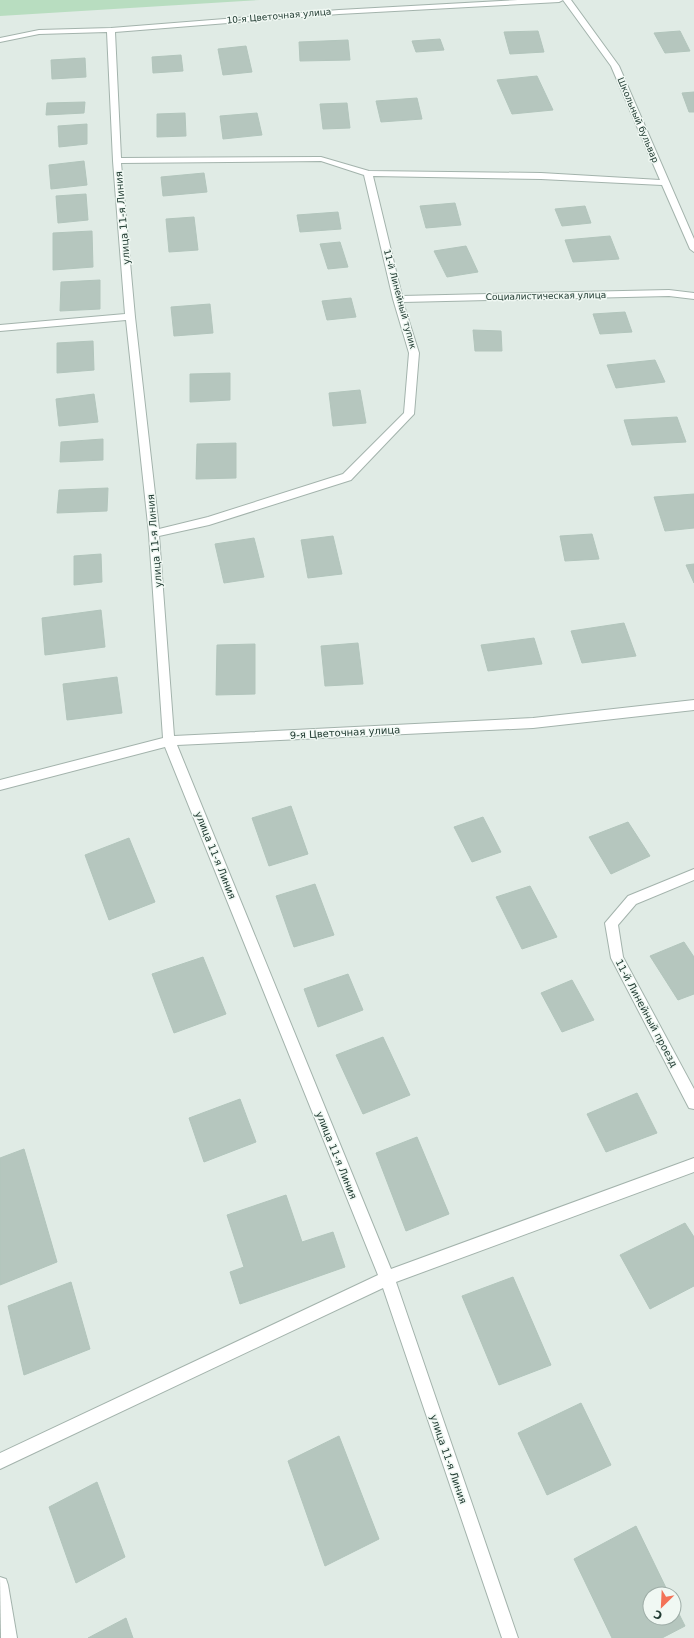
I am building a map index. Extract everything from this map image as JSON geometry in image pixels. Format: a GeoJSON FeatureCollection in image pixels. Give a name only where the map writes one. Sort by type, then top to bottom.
{"type":"FeatureCollection","features":[{"type":"Feature","properties":{"kind":"lane","name":"10-я Цветочная улица"},"geometry":{"type":"LineString","coordinates":[[0,40],[39,32],[111,30],[339,12],[559,0]]}},
{"type":"Feature","properties":{"kind":"lane","name":"Школьный бульвар"},"geometry":{"type":"LineString","coordinates":[[567,0],[615,66],[694,249]]}},
{"type":"Feature","properties":{"kind":"lane","name":"улица 11-я Линия"},"geometry":{"type":"LineString","coordinates":[[111,30],[117,161],[130,317],[154,534],[169,741],[387,1278],[510,1638]]}},
{"type":"Feature","properties":{"kind":"lane"},"geometry":{"type":"LineString","coordinates":[[117,161],[321,159],[368,174],[541,176],[665,183]]}},
{"type":"Feature","properties":{"kind":"lane","name":"11-й Линейный тупик"},"geometry":{"type":"LineString","coordinates":[[154,534],[209,521],[347,477],[409,414],[414,353],[398,299],[368,174]]}},
{"type":"Feature","properties":{"kind":"lane","name":"Социалистическая улица"},"geometry":{"type":"LineString","coordinates":[[398,299],[669,293],[694,296]]}},
{"type":"Feature","properties":{"kind":"lane"},"geometry":{"type":"LineString","coordinates":[[0,328],[130,317]]}},
{"type":"Feature","properties":{"kind":"lane","name":"9-я Цветочная улица"},"geometry":{"type":"LineString","coordinates":[[0,785],[169,741],[533,723],[694,705]]}},
{"type":"Feature","properties":{"kind":"lane","name":"11-й Линейный проезд"},"geometry":{"type":"LineString","coordinates":[[694,874],[632,900],[611,923],[617,958],[694,1103]]}},
{"type":"Feature","properties":{"kind":"lane"},"geometry":{"type":"LineString","coordinates":[[0,1461],[387,1278],[694,1165]]}},
{"type":"Feature","properties":{"kind":"lane"},"geometry":{"type":"LineString","coordinates":[[0,1585],[9,1638]]}},
{"type":"Feature","properties":{"kind":"green space"},"geometry":{"type":"Polygon","coordinates":[[[0,0],[260,0],[0,16],[0,0]]]}},
{"type":"Feature","properties":{"kind":"building"},"geometry":{"type":"Polygon","coordinates":[[[538,31],[544,52],[510,54],[504,32],[538,31]]]}},
{"type":"Feature","properties":{"kind":"building"},"geometry":{"type":"Polygon","coordinates":[[[680,31],[690,51],[665,53],[654,33],[680,31]]]}},
{"type":"Feature","properties":{"kind":"building"},"geometry":{"type":"Polygon","coordinates":[[[440,39],[444,50],[416,52],[412,41],[440,39]]]}},
{"type":"Feature","properties":{"kind":"building"},"geometry":{"type":"Polygon","coordinates":[[[348,40],[350,60],[300,61],[299,42],[348,40]]]}},
{"type":"Feature","properties":{"kind":"building"},"geometry":{"type":"Polygon","coordinates":[[[246,46],[252,72],[223,75],[218,49],[246,46]]]}},
{"type":"Feature","properties":{"kind":"building"},"geometry":{"type":"Polygon","coordinates":[[[181,55],[183,71],[153,73],[152,57],[181,55]]]}},
{"type":"Feature","properties":{"kind":"building"},"geometry":{"type":"Polygon","coordinates":[[[85,58],[86,77],[52,79],[51,60],[85,58]]]}},
{"type":"Feature","properties":{"kind":"building"},"geometry":{"type":"Polygon","coordinates":[[[537,76],[553,110],[512,114],[497,80],[537,76]]]}},
{"type":"Feature","properties":{"kind":"building"},"geometry":{"type":"Polygon","coordinates":[[[694,92],[694,112],[689,112],[682,93],[694,92]]]}},
{"type":"Feature","properties":{"kind":"building"},"geometry":{"type":"Polygon","coordinates":[[[417,98],[422,119],[381,122],[376,101],[417,98]]]}},
{"type":"Feature","properties":{"kind":"building"},"geometry":{"type":"Polygon","coordinates":[[[85,102],[84,113],[46,115],[47,103],[85,102]]]}},
{"type":"Feature","properties":{"kind":"building"},"geometry":{"type":"Polygon","coordinates":[[[347,103],[350,128],[323,129],[320,104],[347,103]]]}},
{"type":"Feature","properties":{"kind":"building"},"geometry":{"type":"Polygon","coordinates":[[[185,113],[186,136],[157,137],[157,114],[185,113]]]}},
{"type":"Feature","properties":{"kind":"building"},"geometry":{"type":"Polygon","coordinates":[[[257,113],[262,135],[223,139],[220,116],[257,113]]]}},
{"type":"Feature","properties":{"kind":"building"},"geometry":{"type":"Polygon","coordinates":[[[87,124],[87,144],[59,147],[58,126],[87,124]]]}},
{"type":"Feature","properties":{"kind":"building"},"geometry":{"type":"Polygon","coordinates":[[[84,161],[87,185],[51,189],[49,165],[84,161]]]}},
{"type":"Feature","properties":{"kind":"building"},"geometry":{"type":"Polygon","coordinates":[[[204,173],[207,192],[163,196],[161,177],[204,173]]]}},
{"type":"Feature","properties":{"kind":"building"},"geometry":{"type":"Polygon","coordinates":[[[86,194],[88,220],[58,223],[56,196],[86,194]]]}},
{"type":"Feature","properties":{"kind":"building"},"geometry":{"type":"Polygon","coordinates":[[[455,203],[461,225],[426,228],[420,206],[455,203]]]}},
{"type":"Feature","properties":{"kind":"building"},"geometry":{"type":"Polygon","coordinates":[[[585,206],[591,223],[562,226],[555,209],[585,206]]]}},
{"type":"Feature","properties":{"kind":"building"},"geometry":{"type":"Polygon","coordinates":[[[338,212],[341,229],[300,232],[297,215],[338,212]]]}},
{"type":"Feature","properties":{"kind":"building"},"geometry":{"type":"Polygon","coordinates":[[[194,217],[198,250],[169,252],[166,219],[194,217]]]}},
{"type":"Feature","properties":{"kind":"building"},"geometry":{"type":"Polygon","coordinates":[[[92,231],[93,267],[53,270],[53,233],[92,231]]]}},
{"type":"Feature","properties":{"kind":"building"},"geometry":{"type":"Polygon","coordinates":[[[610,236],[619,259],[573,262],[565,240],[610,236]]]}},
{"type":"Feature","properties":{"kind":"building"},"geometry":{"type":"Polygon","coordinates":[[[340,242],[348,267],[328,269],[320,244],[340,242]]]}},
{"type":"Feature","properties":{"kind":"building"},"geometry":{"type":"Polygon","coordinates":[[[466,246],[478,272],[447,277],[434,251],[466,246]]]}},
{"type":"Feature","properties":{"kind":"building"},"geometry":{"type":"Polygon","coordinates":[[[100,280],[100,309],[60,311],[61,282],[100,280]]]}},
{"type":"Feature","properties":{"kind":"building"},"geometry":{"type":"Polygon","coordinates":[[[351,298],[356,317],[327,320],[322,301],[351,298]]]}},
{"type":"Feature","properties":{"kind":"building"},"geometry":{"type":"Polygon","coordinates":[[[210,304],[213,333],[174,336],[171,307],[210,304]]]}},
{"type":"Feature","properties":{"kind":"building"},"geometry":{"type":"Polygon","coordinates":[[[625,312],[632,332],[600,334],[593,314],[625,312]]]}},
{"type":"Feature","properties":{"kind":"building"},"geometry":{"type":"Polygon","coordinates":[[[473,330],[501,331],[502,351],[475,351],[473,330]]]}},
{"type":"Feature","properties":{"kind":"building"},"geometry":{"type":"Polygon","coordinates":[[[93,341],[94,370],[57,373],[57,343],[93,341]]]}},
{"type":"Feature","properties":{"kind":"building"},"geometry":{"type":"Polygon","coordinates":[[[655,360],[665,382],[616,388],[607,365],[655,360]]]}},
{"type":"Feature","properties":{"kind":"building"},"geometry":{"type":"Polygon","coordinates":[[[230,373],[230,400],[190,402],[190,374],[230,373]]]}},
{"type":"Feature","properties":{"kind":"building"},"geometry":{"type":"Polygon","coordinates":[[[360,390],[366,423],[333,426],[329,393],[360,390]]]}},
{"type":"Feature","properties":{"kind":"building"},"geometry":{"type":"Polygon","coordinates":[[[94,394],[98,422],[59,426],[56,399],[94,394]]]}},
{"type":"Feature","properties":{"kind":"building"},"geometry":{"type":"Polygon","coordinates":[[[677,417],[686,442],[632,445],[624,420],[677,417]]]}},
{"type":"Feature","properties":{"kind":"building"},"geometry":{"type":"Polygon","coordinates":[[[103,439],[103,460],[60,462],[61,442],[103,439]]]}},
{"type":"Feature","properties":{"kind":"building"},"geometry":{"type":"Polygon","coordinates":[[[236,443],[236,478],[196,479],[197,444],[236,443]]]}},
{"type":"Feature","properties":{"kind":"building"},"geometry":{"type":"Polygon","coordinates":[[[108,488],[107,511],[57,513],[59,490],[108,488]]]}},
{"type":"Feature","properties":{"kind":"building"},"geometry":{"type":"Polygon","coordinates":[[[694,494],[694,528],[665,531],[654,497],[694,494]]]}},
{"type":"Feature","properties":{"kind":"building"},"geometry":{"type":"Polygon","coordinates":[[[592,534],[599,559],[565,561],[560,536],[592,534]]]}},
{"type":"Feature","properties":{"kind":"building"},"geometry":{"type":"Polygon","coordinates":[[[333,536],[342,574],[308,578],[301,540],[333,536]]]}},
{"type":"Feature","properties":{"kind":"building"},"geometry":{"type":"Polygon","coordinates":[[[254,538],[264,577],[224,583],[215,544],[254,538]]]}},
{"type":"Feature","properties":{"kind":"building"},"geometry":{"type":"Polygon","coordinates":[[[101,554],[102,582],[74,585],[74,556],[101,554]]]}},
{"type":"Feature","properties":{"kind":"building"},"geometry":{"type":"Polygon","coordinates":[[[694,564],[694,583],[686,565],[694,564]]]}},
{"type":"Feature","properties":{"kind":"building"},"geometry":{"type":"Polygon","coordinates":[[[101,610],[105,647],[45,655],[42,618],[101,610]]]}},
{"type":"Feature","properties":{"kind":"building"},"geometry":{"type":"Polygon","coordinates":[[[624,623],[636,656],[582,663],[571,631],[624,623]]]}},
{"type":"Feature","properties":{"kind":"building"},"geometry":{"type":"Polygon","coordinates":[[[534,638],[542,664],[488,671],[481,645],[534,638]]]}},
{"type":"Feature","properties":{"kind":"building"},"geometry":{"type":"Polygon","coordinates":[[[358,643],[363,684],[325,686],[321,646],[358,643]]]}},
{"type":"Feature","properties":{"kind":"building"},"geometry":{"type":"Polygon","coordinates":[[[255,644],[255,694],[216,695],[217,645],[255,644]]]}},
{"type":"Feature","properties":{"kind":"building"},"geometry":{"type":"Polygon","coordinates":[[[117,677],[122,713],[67,720],[63,684],[117,677]]]}},
{"type":"Feature","properties":{"kind":"building"},"geometry":{"type":"Polygon","coordinates":[[[291,806],[308,854],[269,866],[252,818],[291,806]]]}},
{"type":"Feature","properties":{"kind":"building"},"geometry":{"type":"Polygon","coordinates":[[[483,817],[501,852],[472,862],[454,827],[483,817]]]}},
{"type":"Feature","properties":{"kind":"building"},"geometry":{"type":"Polygon","coordinates":[[[628,822],[650,856],[611,874],[589,837],[628,822]]]}},
{"type":"Feature","properties":{"kind":"building"},"geometry":{"type":"Polygon","coordinates":[[[129,838],[155,902],[109,920],[85,855],[129,838]]]}},
{"type":"Feature","properties":{"kind":"building"},"geometry":{"type":"Polygon","coordinates":[[[315,884],[334,935],[294,947],[276,896],[315,884]]]}},
{"type":"Feature","properties":{"kind":"building"},"geometry":{"type":"Polygon","coordinates":[[[530,886],[557,937],[522,949],[496,897],[530,886]]]}},
{"type":"Feature","properties":{"kind":"building"},"geometry":{"type":"Polygon","coordinates":[[[684,942],[694,957],[694,994],[678,1000],[650,956],[684,942]]]}},
{"type":"Feature","properties":{"kind":"building"},"geometry":{"type":"Polygon","coordinates":[[[203,957],[226,1014],[174,1033],[152,974],[203,957]]]}},
{"type":"Feature","properties":{"kind":"building"},"geometry":{"type":"Polygon","coordinates":[[[348,974],[363,1010],[318,1027],[304,989],[348,974]]]}},
{"type":"Feature","properties":{"kind":"building"},"geometry":{"type":"Polygon","coordinates":[[[572,980],[594,1020],[562,1032],[541,993],[572,980]]]}},
{"type":"Feature","properties":{"kind":"building"},"geometry":{"type":"Polygon","coordinates":[[[383,1037],[410,1095],[363,1114],[336,1055],[383,1037]]]}},
{"type":"Feature","properties":{"kind":"building"},"geometry":{"type":"Polygon","coordinates":[[[637,1093],[657,1133],[606,1152],[587,1114],[637,1093]]]}},
{"type":"Feature","properties":{"kind":"building"},"geometry":{"type":"Polygon","coordinates":[[[240,1099],[256,1142],[204,1162],[189,1118],[240,1099]]]}},
{"type":"Feature","properties":{"kind":"building"},"geometry":{"type":"Polygon","coordinates":[[[417,1137],[449,1214],[406,1231],[376,1153],[417,1137]]]}},
{"type":"Feature","properties":{"kind":"building"},"geometry":{"type":"Polygon","coordinates":[[[24,1149],[57,1262],[0,1285],[0,1158],[24,1149]]]}},
{"type":"Feature","properties":{"kind":"building"},"geometry":{"type":"Polygon","coordinates":[[[286,1195],[302,1242],[333,1232],[345,1267],[240,1304],[230,1272],[244,1267],[227,1215],[286,1195]]]}},
{"type":"Feature","properties":{"kind":"building"},"geometry":{"type":"Polygon","coordinates":[[[685,1223],[694,1237],[694,1286],[650,1309],[620,1255],[685,1223]]]}},
{"type":"Feature","properties":{"kind":"building"},"geometry":{"type":"Polygon","coordinates":[[[513,1277],[551,1365],[499,1385],[462,1296],[513,1277]]]}},
{"type":"Feature","properties":{"kind":"building"},"geometry":{"type":"Polygon","coordinates":[[[71,1282],[90,1349],[24,1375],[8,1306],[71,1282]]]}},
{"type":"Feature","properties":{"kind":"building"},"geometry":{"type":"Polygon","coordinates":[[[581,1403],[611,1465],[547,1495],[518,1433],[581,1403]]]}},
{"type":"Feature","properties":{"kind":"building"},"geometry":{"type":"Polygon","coordinates":[[[339,1436],[379,1539],[325,1566],[288,1461],[339,1436]]]}},
{"type":"Feature","properties":{"kind":"building"},"geometry":{"type":"Polygon","coordinates":[[[97,1482],[125,1557],[76,1583],[49,1507],[97,1482]]]}},
{"type":"Feature","properties":{"kind":"building"},"geometry":{"type":"Polygon","coordinates":[[[636,1526],[665,1586],[642,1586],[642,1626],[682,1626],[682,1620],[685,1626],[662,1638],[612,1638],[574,1559],[636,1526]]]}},
{"type":"Feature","properties":{"kind":"building"},"geometry":{"type":"Polygon","coordinates":[[[126,1618],[133,1638],[88,1638],[126,1618]]]}}]}
